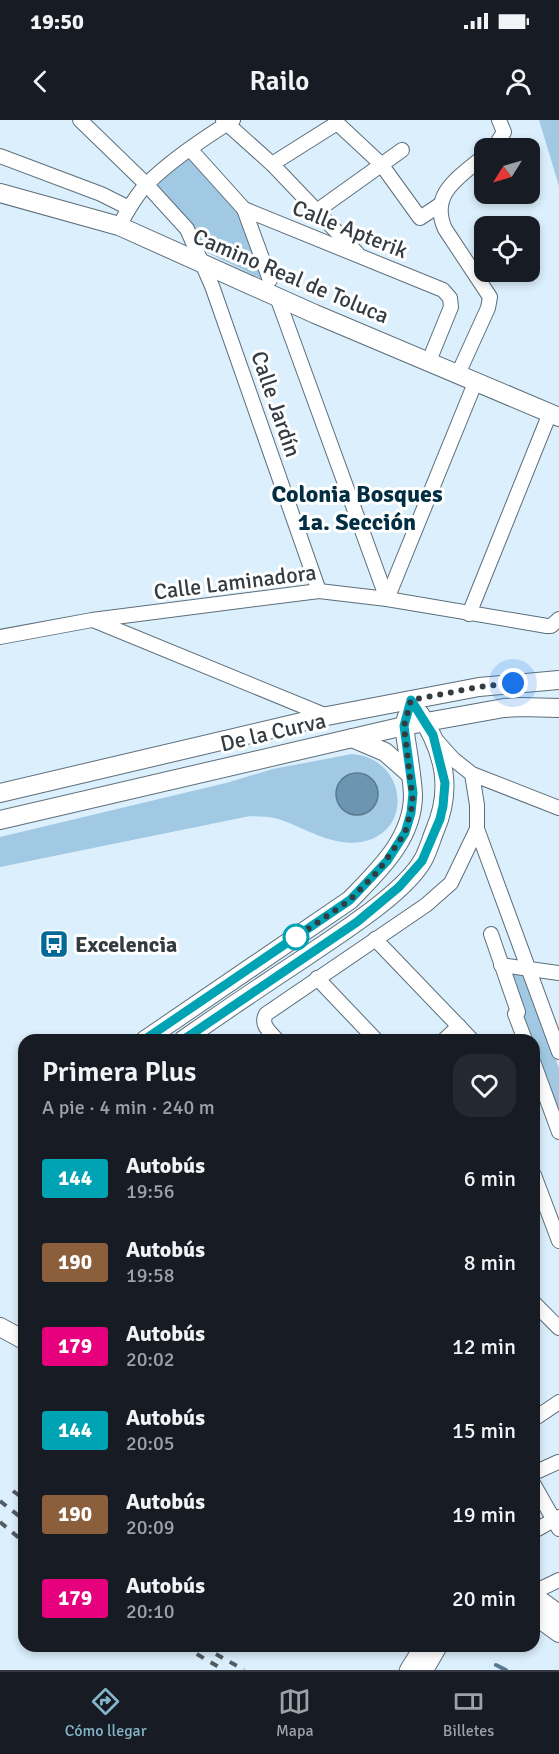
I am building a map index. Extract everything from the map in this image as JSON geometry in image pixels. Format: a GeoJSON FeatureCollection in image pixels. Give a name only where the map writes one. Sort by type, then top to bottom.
{"type":"FeatureCollection","features":[{"type":"Feature","properties":{"kind":"main road","name":"Camino Real de Toluca"},"geometry":{"type":"LineString","coordinates":[[0,193],[119,226],[277,297],[554,415]]}},
{"type":"Feature","properties":{"kind":"main road","name":"De la Curva"},"geometry":{"type":"LineString","coordinates":[[0,793],[327,716],[479,687],[559,680]]}},
{"type":"Feature","properties":{"kind":"main road"},"geometry":{"type":"LineString","coordinates":[[153,1034],[350,900],[383,866],[405,833],[413,803],[404,726],[411,700]]}},
{"type":"Feature","properties":{"kind":"main road"},"geometry":{"type":"LineString","coordinates":[[192,1034],[357,922],[399,887],[422,861],[440,819],[445,794],[444,772],[429,728],[411,700]]}},
{"type":"Feature","properties":{"kind":"main road","name":"De la Curva"},"geometry":{"type":"LineString","coordinates":[[0,820],[404,726],[429,728],[513,707],[559,708]]}},
{"type":"Feature","properties":{"kind":"main road"},"geometry":{"type":"LineString","coordinates":[[352,738],[385,752],[410,774]]}},
{"type":"Feature","properties":{"kind":"main road"},"geometry":{"type":"LineString","coordinates":[[0,1327],[18,1337]]}},
{"type":"Feature","properties":{"kind":"main road"},"geometry":{"type":"LineString","coordinates":[[540,1599],[559,1614]]}},
{"type":"Feature","properties":{"kind":"main road"},"geometry":{"type":"LineString","coordinates":[[540,1619],[559,1633]]}},
{"type":"Feature","properties":{"kind":"main road"},"geometry":{"type":"LineString","coordinates":[[409,1670],[420,1652]]}},
{"type":"Feature","properties":{"kind":"main road"},"geometry":{"type":"LineString","coordinates":[[424,1670],[434,1652]]}},
{"type":"Feature","properties":{"kind":"street","name":"Calle Jardín"},"geometry":{"type":"LineString","coordinates":[[80,120],[146,184],[187,229],[204,265],[319,591]]}},
{"type":"Feature","properties":{"kind":"street"},"geometry":{"type":"LineString","coordinates":[[499,120],[504,132],[500,138]]}},
{"type":"Feature","properties":{"kind":"street"},"geometry":{"type":"LineString","coordinates":[[119,226],[146,184],[227,121],[318,210],[359,255]]}},
{"type":"Feature","properties":{"kind":"street"},"geometry":{"type":"LineString","coordinates":[[272,164],[337,123],[381,164],[420,218],[441,204]]}},
{"type":"Feature","properties":{"kind":"street","name":"Calle Apterik"},"geometry":{"type":"LineString","coordinates":[[190,149],[244,209],[443,290],[450,298],[451,307],[429,361]]}},
{"type":"Feature","properties":{"kind":"street"},"geometry":{"type":"LineString","coordinates":[[318,210],[402,150]]}},
{"type":"Feature","properties":{"kind":"street"},"geometry":{"type":"LineString","coordinates":[[0,156],[101,194],[129,208]]}},
{"type":"Feature","properties":{"kind":"street"},"geometry":{"type":"LineString","coordinates":[[458,374],[488,308],[490,297],[445,229],[440,218],[441,204],[444,193],[451,184],[474,164]]}},
{"type":"Feature","properties":{"kind":"street"},"geometry":{"type":"LineString","coordinates":[[244,209],[270,280]]}},
{"type":"Feature","properties":{"kind":"street","name":"Calle Jardín"},"geometry":{"type":"LineString","coordinates":[[277,297],[387,599]]}},
{"type":"Feature","properties":{"kind":"street"},"geometry":{"type":"LineString","coordinates":[[387,599],[475,383]]}},
{"type":"Feature","properties":{"kind":"street"},"geometry":{"type":"LineString","coordinates":[[469,614],[554,415]]}},
{"type":"Feature","properties":{"kind":"street","name":"Calle Laminadora"},"geometry":{"type":"LineString","coordinates":[[0,637],[92,620],[319,591],[387,599],[469,614],[553,623]]}},
{"type":"Feature","properties":{"kind":"street"},"geometry":{"type":"LineString","coordinates":[[92,620],[327,716]]}},
{"type":"Feature","properties":{"kind":"street"},"geometry":{"type":"LineString","coordinates":[[429,728],[453,759],[472,774],[559,808]]}},
{"type":"Feature","properties":{"kind":"street"},"geometry":{"type":"LineString","coordinates":[[472,774],[477,805],[477,830],[559,1052]]}},
{"type":"Feature","properties":{"kind":"street"},"geometry":{"type":"LineString","coordinates":[[272,1034],[263,1022],[266,1014],[441,894],[451,884],[459,870],[477,830]]}},
{"type":"Feature","properties":{"kind":"street"},"geometry":{"type":"LineString","coordinates":[[491,934],[523,1034]]}},
{"type":"Feature","properties":{"kind":"street"},"geometry":{"type":"LineString","coordinates":[[375,939],[466,1034]]}},
{"type":"Feature","properties":{"kind":"street"},"geometry":{"type":"LineString","coordinates":[[501,965],[559,973]]}},
{"type":"Feature","properties":{"kind":"street"},"geometry":{"type":"LineString","coordinates":[[317,978],[370,1034]]}},
{"type":"Feature","properties":{"kind":"street"},"geometry":{"type":"LineString","coordinates":[[450,1034],[459,1026]]}},
{"type":"Feature","properties":{"kind":"street"},"geometry":{"type":"LineString","coordinates":[[540,1080],[559,1132]]}},
{"type":"Feature","properties":{"kind":"street"},"geometry":{"type":"LineString","coordinates":[[540,1190],[559,1241]]}},
{"type":"Feature","properties":{"kind":"street"},"geometry":{"type":"LineString","coordinates":[[540,1211],[553,1225]]}},
{"type":"Feature","properties":{"kind":"street"},"geometry":{"type":"LineString","coordinates":[[540,1309],[559,1328]]}},
{"type":"Feature","properties":{"kind":"street"},"geometry":{"type":"LineString","coordinates":[[540,1415],[559,1402]]}},
{"type":"Feature","properties":{"kind":"street"},"geometry":{"type":"LineString","coordinates":[[540,1470],[558,1462]]}},
{"type":"Feature","properties":{"kind":"street"},"geometry":{"type":"LineString","coordinates":[[540,1495],[557,1522],[540,1529]]}},
{"type":"Feature","properties":{"kind":"street"},"geometry":{"type":"LineString","coordinates":[[540,1591],[559,1580]]}},
{"type":"Feature","properties":{"kind":"shaded area"},"geometry":{"type":"Polygon","coordinates":[[[539,120],[559,120],[559,186],[539,120]]]}},
{"type":"Feature","properties":{"kind":"shaded area"},"geometry":{"type":"Polygon","coordinates":[[[190,151],[242,209],[268,282],[202,250],[150,187],[190,151]]]}},
{"type":"Feature","properties":{"kind":"shaded area"},"geometry":{"type":"Polygon","coordinates":[[[352,754],[370,759],[384,768],[393,781],[397,796],[396,811],[390,825],[378,836],[361,842],[339,842],[278,819],[250,816],[0,867],[0,837],[226,783],[273,769],[352,754]]]}},
{"type":"Feature","properties":{"kind":"shaded area"},"geometry":{"type":"Polygon","coordinates":[[[357,773],[372,779],[378,794],[372,809],[357,815],[342,809],[336,794],[342,779],[357,773]]]}},
{"type":"Feature","properties":{"kind":"shaded area"},"geometry":{"type":"Polygon","coordinates":[[[507,973],[524,975],[559,1068],[559,1118],[540,1066],[540,1034],[529,1034],[507,973]]]}},
{"type":"Feature","properties":{"kind":"waterway"},"geometry":{"type":"LineString","coordinates":[[496,1665],[506,1670]]}},
{"type":"Feature","properties":{"kind":"railway"},"geometry":{"type":"LineString","coordinates":[[13,1491],[18,1495]]}},
{"type":"Feature","properties":{"kind":"railway"},"geometry":{"type":"LineString","coordinates":[[0,1501],[18,1515]]}},
{"type":"Feature","properties":{"kind":"railway"},"geometry":{"type":"LineString","coordinates":[[0,1522],[18,1537]]}},
{"type":"Feature","properties":{"kind":"railway"},"geometry":{"type":"LineString","coordinates":[[193,1652],[224,1670]]}},
{"type":"Feature","properties":{"kind":"railway"},"geometry":{"type":"LineString","coordinates":[[212,1652],[244,1670]]}},
{"type":"Feature","properties":{"kind":"bus line","name":"144"},"geometry":{"type":"LineString","coordinates":[[153,1034],[350,900],[387,861],[405,833],[413,803],[404,726],[411,700],[433,735],[445,783],[440,819],[422,861],[399,887],[357,922],[192,1034]]}},
{"type":"Feature","properties":{"kind":"place","name":"Excelencia"},"geometry":{"type":"Point","coordinates":[54,944]}},
{"type":"Feature","properties":{"kind":"district","name":"Colonia Bosques 1a. Sección"},"geometry":{"type":"Point","coordinates":[357,508]}},
{"type":"Feature","properties":{"kind":"route"},"geometry":{"type":"LineString","coordinates":[[296,937],[289,942],[350,900],[379,870],[405,833],[413,803],[404,726],[411,700],[513,683]]}}]}
